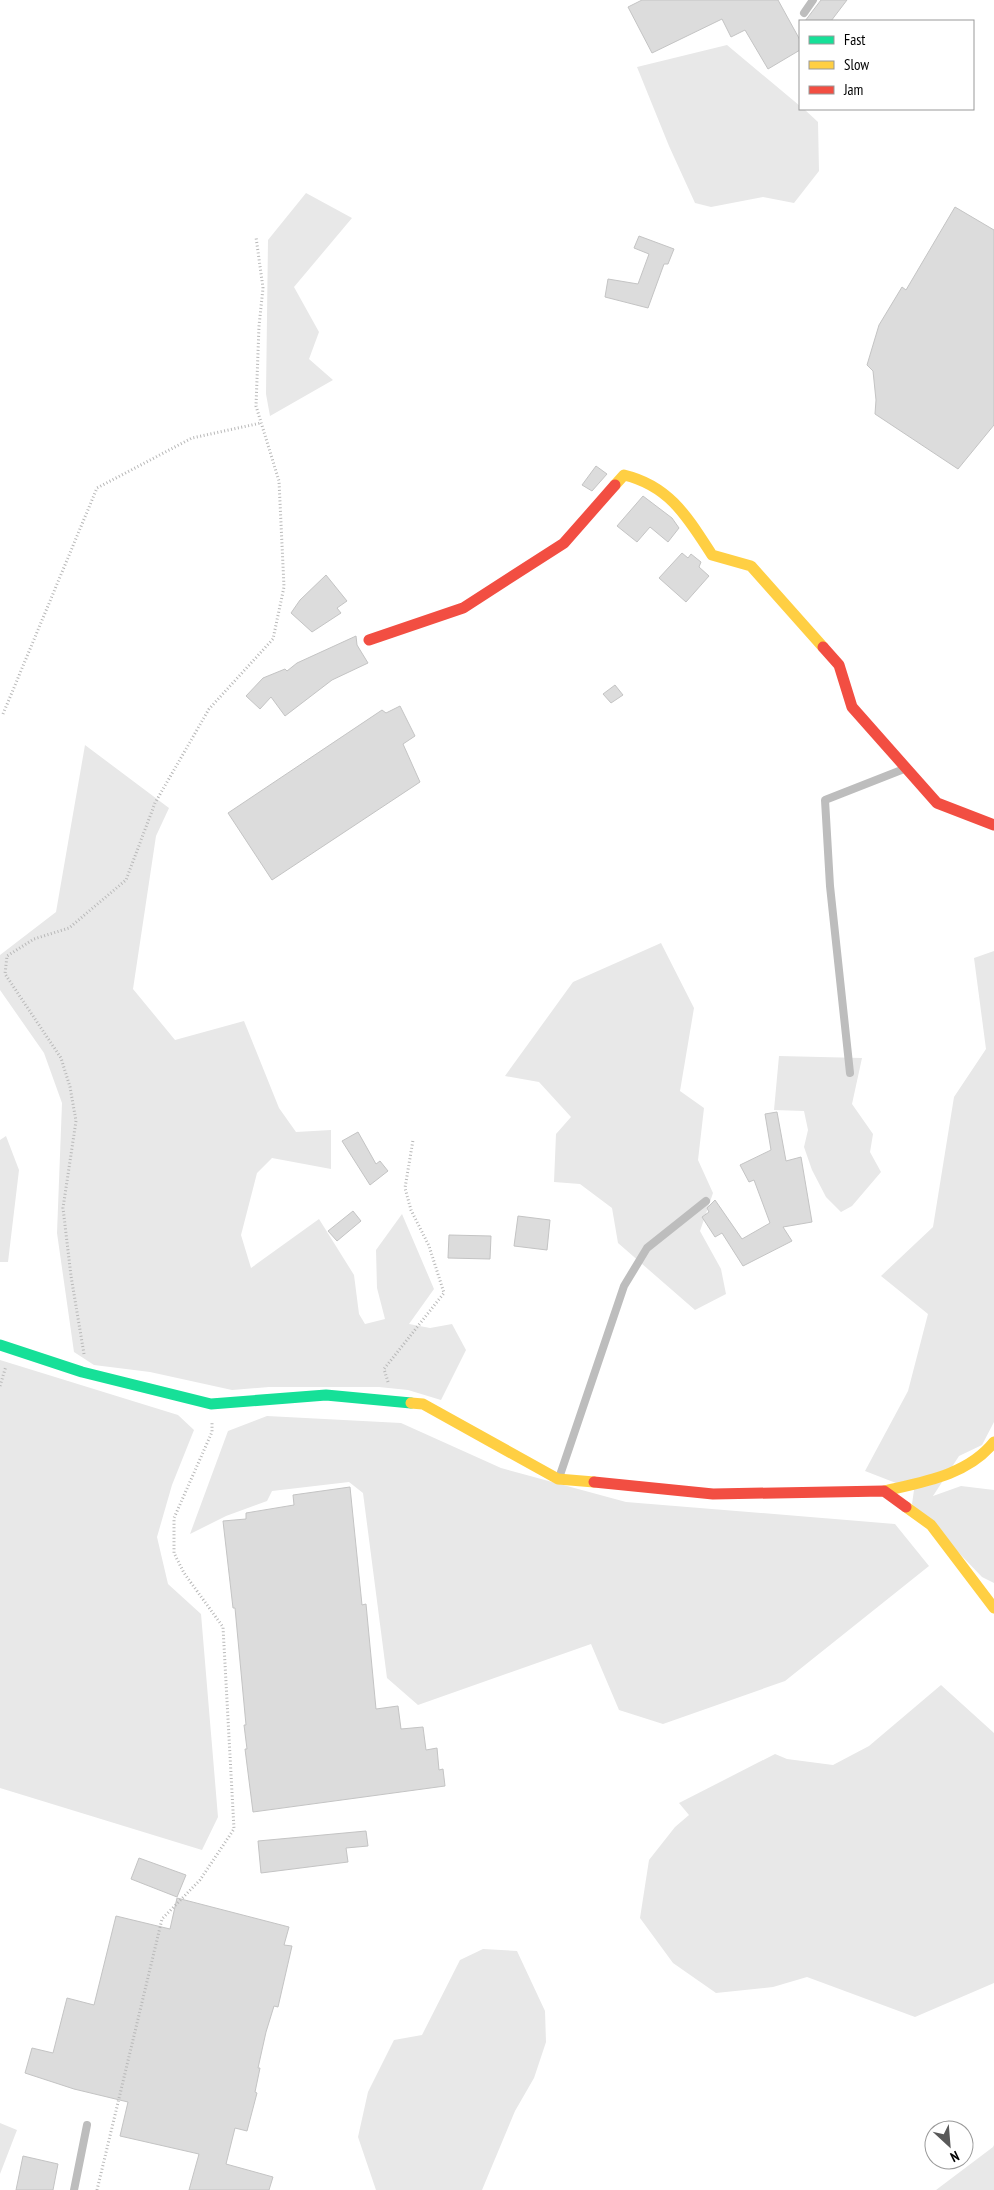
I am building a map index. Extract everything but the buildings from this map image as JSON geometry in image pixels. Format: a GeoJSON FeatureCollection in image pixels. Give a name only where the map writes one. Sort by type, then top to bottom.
{"type":"FeatureCollection","features":[{"type":"Feature","properties":{"kind":"street"},"geometry":{"type":"LineString","coordinates":[[369,640],[463,608],[564,543],[624,475],[644,480],[682,509],[712,554],[752,566],[839,665],[852,707],[937,803],[994,825]]}},
{"type":"Feature","properties":{"kind":"street"},"geometry":{"type":"LineString","coordinates":[[0,1345],[82,1372],[211,1404],[326,1395],[423,1404],[558,1479],[713,1494],[884,1490],[940,1478],[988,1453],[994,1442]]}},
{"type":"Feature","properties":{"kind":"street"},"geometry":{"type":"LineString","coordinates":[[884,1490],[931,1525],[994,1608]]}},
{"type":"Feature","properties":{"kind":"lane"},"geometry":{"type":"LineString","coordinates":[[804,13],[813,0]]}},
{"type":"Feature","properties":{"kind":"lane"},"geometry":{"type":"LineString","coordinates":[[850,1073],[830,886],[825,800],[906,768]]}},
{"type":"Feature","properties":{"kind":"lane"},"geometry":{"type":"LineString","coordinates":[[558,1479],[624,1286],[647,1248],[706,1201]]}},
{"type":"Feature","properties":{"kind":"lane"},"geometry":{"type":"LineString","coordinates":[[74,2190],[87,2125]]}},
{"type":"Feature","properties":{"kind":"path"},"geometry":{"type":"LineString","coordinates":[[82,1372],[85,1352],[71,1276],[63,1208],[76,1121],[70,1087],[61,1058],[5,974],[7,956],[34,939],[69,928],[126,880],[155,803],[209,709],[273,639],[284,587],[278,481],[256,406],[259,326],[263,288],[256,237]]}},
{"type":"Feature","properties":{"kind":"path"},"geometry":{"type":"LineString","coordinates":[[3,714],[97,488],[192,438],[261,423]]}},
{"type":"Feature","properties":{"kind":"path"},"geometry":{"type":"LineString","coordinates":[[394,1402],[384,1369],[444,1293],[429,1246],[411,1210],[405,1188],[412,1140]]}},
{"type":"Feature","properties":{"kind":"path"},"geometry":{"type":"LineString","coordinates":[[98,2190],[162,1919],[200,1880],[234,1829],[223,1627],[184,1573],[174,1553],[174,1518],[212,1432],[211,1404]]}},
{"type":"Feature","properties":{"kind":"shaded area"},"geometry":{"type":"Polygon","coordinates":[[[727,45],[799,105],[799,110],[805,110],[818,122],[819,171],[794,203],[763,197],[711,207],[695,203],[669,146],[637,67],[727,45]]]}},
{"type":"Feature","properties":{"kind":"shaded area"},"geometry":{"type":"Polygon","coordinates":[[[306,193],[352,218],[294,287],[319,332],[309,359],[333,380],[270,416],[266,394],[268,240],[306,193]]]}},
{"type":"Feature","properties":{"kind":"shaded area"},"geometry":{"type":"Polygon","coordinates":[[[85,745],[169,808],[156,836],[133,989],[175,1040],[244,1021],[279,1108],[296,1132],[331,1130],[331,1169],[272,1158],[257,1173],[241,1235],[251,1268],[319,1219],[354,1275],[359,1314],[365,1324],[385,1319],[377,1288],[376,1250],[402,1214],[434,1289],[409,1324],[430,1328],[452,1324],[466,1350],[441,1400],[408,1390],[379,1387],[269,1387],[232,1390],[150,1372],[94,1365],[74,1352],[57,1233],[62,1103],[44,1053],[0,990],[0,955],[56,912],[85,745]]]}},
{"type":"Feature","properties":{"kind":"shaded area"},"geometry":{"type":"Polygon","coordinates":[[[661,943],[694,1008],[680,1091],[704,1108],[698,1160],[713,1193],[700,1231],[721,1269],[726,1294],[695,1310],[618,1243],[612,1208],[580,1184],[554,1182],[556,1134],[571,1117],[539,1082],[505,1076],[573,982],[661,943]]]}},
{"type":"Feature","properties":{"kind":"shaded area"},"geometry":{"type":"Polygon","coordinates":[[[994,951],[994,1422],[982,1445],[959,1456],[933,1496],[961,1486],[994,1490],[994,1583],[982,1577],[912,1504],[914,1490],[865,1471],[908,1391],[928,1314],[881,1276],[933,1227],[954,1097],[986,1049],[974,958],[994,951]]]}},
{"type":"Feature","properties":{"kind":"shaded area"},"geometry":{"type":"Polygon","coordinates":[[[779,1056],[862,1058],[852,1104],[873,1134],[870,1152],[881,1172],[852,1206],[841,1212],[826,1197],[812,1170],[804,1147],[808,1130],[804,1111],[774,1110],[779,1056]]]}},
{"type":"Feature","properties":{"kind":"shaded area"},"geometry":{"type":"Polygon","coordinates":[[[6,1136],[19,1170],[8,1262],[0,1262],[0,1140],[6,1136]]]}},
{"type":"Feature","properties":{"kind":"shaded area"},"geometry":{"type":"Polygon","coordinates":[[[0,1360],[178,1415],[194,1430],[172,1485],[157,1537],[168,1584],[201,1614],[218,1817],[202,1850],[0,1788],[0,1360]]]}},
{"type":"Feature","properties":{"kind":"shaded area"},"geometry":{"type":"Polygon","coordinates":[[[267,1416],[401,1423],[501,1468],[626,1502],[895,1524],[929,1566],[785,1681],[663,1724],[619,1710],[591,1644],[418,1705],[387,1678],[363,1493],[349,1482],[272,1491],[267,1501],[226,1516],[190,1534],[228,1431],[267,1416]]]}},
{"type":"Feature","properties":{"kind":"shaded area"},"geometry":{"type":"Polygon","coordinates":[[[941,1685],[994,1733],[994,1983],[915,2017],[807,1977],[773,1987],[716,1993],[673,1963],[640,1918],[649,1860],[675,1827],[689,1815],[679,1803],[775,1754],[787,1759],[833,1765],[869,1746],[941,1685]]]}},
{"type":"Feature","properties":{"kind":"shaded area"},"geometry":{"type":"Polygon","coordinates":[[[483,1949],[517,1951],[545,2011],[546,2042],[534,2078],[515,2111],[482,2190],[376,2190],[358,2137],[368,2092],[394,2040],[422,2035],[460,1960],[483,1949]]]}},
{"type":"Feature","properties":{"kind":"shaded area"},"geometry":{"type":"Polygon","coordinates":[[[0,2123],[17,2130],[0,2174],[0,2123]]]}},
{"type":"Feature","properties":{"kind":"shaded area"},"geometry":{"type":"Polygon","coordinates":[[[994,2145],[994,2190],[936,2190],[963,2170],[974,2170],[974,2161],[994,2145]]]}},
{"type":"Feature","properties":{"kind":"traffic: fast"},"geometry":{"type":"LineString","coordinates":[[0,1345],[82,1372],[211,1404],[326,1395],[411,1403]]}},
{"type":"Feature","properties":{"kind":"traffic: slow"},"geometry":{"type":"LineString","coordinates":[[615,485],[624,475],[640,480],[666,495],[686,516],[712,555],[751,566],[823,647]]}},
{"type":"Feature","properties":{"kind":"traffic: slow"},"geometry":{"type":"LineString","coordinates":[[411,1403],[423,1404],[558,1479],[594,1482]]}},
{"type":"Feature","properties":{"kind":"traffic: slow"},"geometry":{"type":"LineString","coordinates":[[884,1491],[929,1480],[958,1470],[983,1453],[994,1442]]}},
{"type":"Feature","properties":{"kind":"traffic: slow"},"geometry":{"type":"LineString","coordinates":[[906,1507],[931,1525],[994,1608]]}},
{"type":"Feature","properties":{"kind":"traffic: jam"},"geometry":{"type":"LineString","coordinates":[[369,640],[463,608],[564,543],[615,485]]}},
{"type":"Feature","properties":{"kind":"traffic: jam"},"geometry":{"type":"LineString","coordinates":[[823,647],[839,665],[852,707],[937,803],[994,825]]}},
{"type":"Feature","properties":{"kind":"traffic: jam"},"geometry":{"type":"LineString","coordinates":[[594,1482],[713,1494],[884,1491],[906,1507]]}}]}
